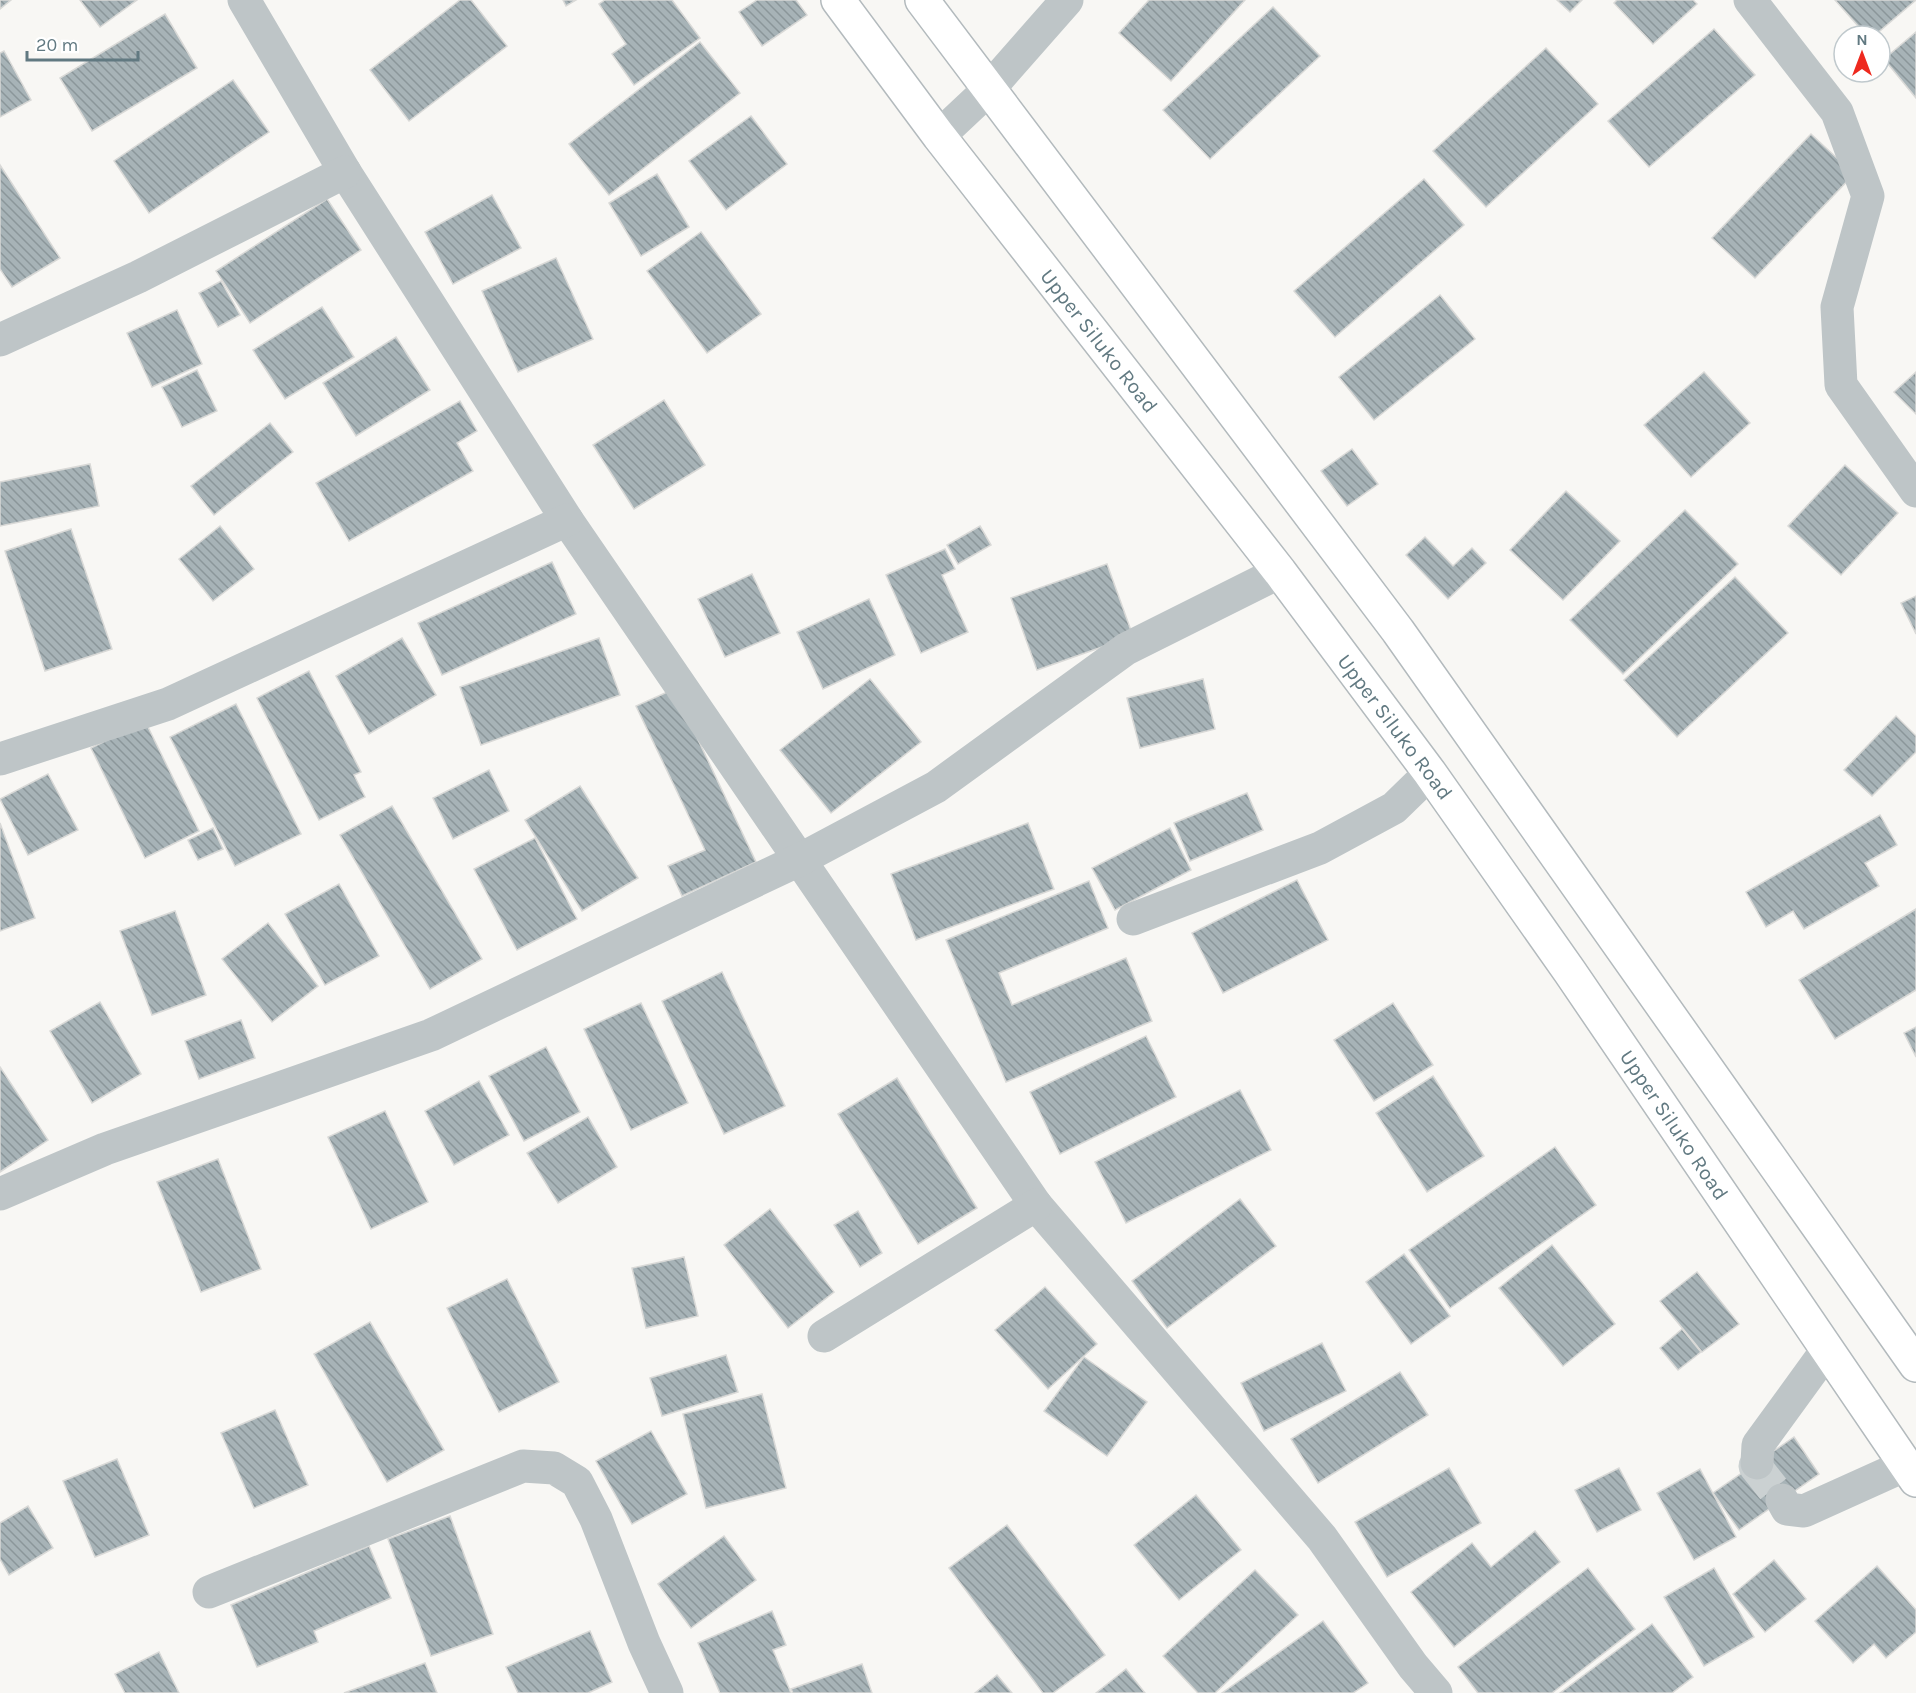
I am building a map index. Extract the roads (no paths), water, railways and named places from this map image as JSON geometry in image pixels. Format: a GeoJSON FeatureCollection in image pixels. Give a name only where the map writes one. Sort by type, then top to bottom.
{"type":"FeatureCollection","features":[{"type":"Feature","properties":{"kind":"main road","name":"Upper Siluko Road"},"geometry":{"type":"LineString","coordinates":[[838,0],[939,136],[1280,572],[1430,773],[1570,972],[1911,1472]]}},
{"type":"Feature","properties":{"kind":"main road"},"geometry":{"type":"LineString","coordinates":[[922,0],[1398,631],[1916,1365]]}},
{"type":"Feature","properties":{"kind":"street"},"geometry":{"type":"LineString","coordinates":[[244,0],[345,172],[567,520],[1036,1205],[1322,1538],[1413,1666],[1436,1693]]}},
{"type":"Feature","properties":{"kind":"street"},"geometry":{"type":"LineString","coordinates":[[939,136],[988,90],[1067,0]]}},
{"type":"Feature","properties":{"kind":"street"},"geometry":{"type":"LineString","coordinates":[[1750,0],[1837,112],[1868,196],[1837,307],[1841,385],[1916,491]]}},
{"type":"Feature","properties":{"kind":"street"},"geometry":{"type":"LineString","coordinates":[[0,340],[138,277],[345,172]]}},
{"type":"Feature","properties":{"kind":"street"},"geometry":{"type":"LineString","coordinates":[[0,759],[168,704],[567,520]]}},
{"type":"Feature","properties":{"kind":"street"},"geometry":{"type":"LineString","coordinates":[[0,1194],[105,1149],[431,1035],[799,860],[936,787],[1126,649],[1280,572]]}},
{"type":"Feature","properties":{"kind":"street"},"geometry":{"type":"LineString","coordinates":[[1133,919],[1320,848],[1394,808],[1430,773]]}},
{"type":"Feature","properties":{"kind":"street"},"geometry":{"type":"LineString","coordinates":[[824,1336],[1036,1205]]}},
{"type":"Feature","properties":{"kind":"street"},"geometry":{"type":"LineString","coordinates":[[1756,1463],[1758,1445],[1827,1350]]}},
{"type":"Feature","properties":{"kind":"street"},"geometry":{"type":"LineString","coordinates":[[209,1592],[523,1466],[554,1468],[577,1482],[596,1519],[644,1644],[668,1693]]}},
{"type":"Feature","properties":{"kind":"street"},"geometry":{"type":"LineString","coordinates":[[1782,1500],[1787,1509],[1804,1511],[1911,1472]]}},
{"type":"Feature","properties":{"kind":"tunnel"},"geometry":{"type":"LineString","coordinates":[[1757,1463],[1755,1466],[1782,1500]]}}]}
